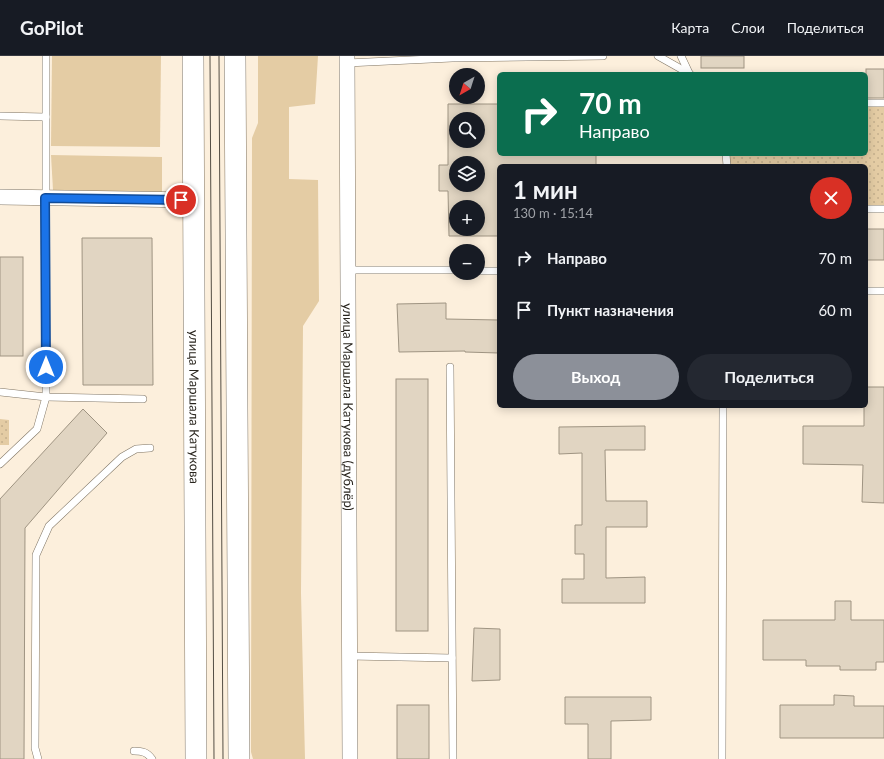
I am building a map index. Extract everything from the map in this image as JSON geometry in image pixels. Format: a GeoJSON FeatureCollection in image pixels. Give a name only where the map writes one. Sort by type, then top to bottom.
{"type":"FeatureCollection","features":[{"type":"Feature","properties":{"kind":"main road","name":"улица Маршала Катукова"},"geometry":{"type":"LineString","coordinates":[[193,56],[196,759]]}},
{"type":"Feature","properties":{"kind":"main road"},"geometry":{"type":"LineString","coordinates":[[235,56],[239,759]]}},
{"type":"Feature","properties":{"kind":"street","name":"улица Маршала Катукова (дублёр)"},"geometry":{"type":"LineString","coordinates":[[347,60],[350,759]]}},
{"type":"Feature","properties":{"kind":"street"},"geometry":{"type":"LineString","coordinates":[[0,197],[194,200]]}},
{"type":"Feature","properties":{"kind":"lane"},"geometry":{"type":"LineString","coordinates":[[0,464],[37,429],[46,397],[46,56]]}},
{"type":"Feature","properties":{"kind":"lane"},"geometry":{"type":"LineString","coordinates":[[347,60],[452,57],[603,56]]}},
{"type":"Feature","properties":{"kind":"lane"},"geometry":{"type":"LineString","coordinates":[[658,56],[688,72]]}},
{"type":"Feature","properties":{"kind":"lane"},"geometry":{"type":"LineString","coordinates":[[680,56],[689,72]]}},
{"type":"Feature","properties":{"kind":"lane"},"geometry":{"type":"LineString","coordinates":[[868,103],[884,103]]}},
{"type":"Feature","properties":{"kind":"lane"},"geometry":{"type":"LineString","coordinates":[[0,116],[46,117]]}},
{"type":"Feature","properties":{"kind":"lane"},"geometry":{"type":"LineString","coordinates":[[868,209],[884,209]]}},
{"type":"Feature","properties":{"kind":"lane"},"geometry":{"type":"LineString","coordinates":[[348,270],[449,270]]}},
{"type":"Feature","properties":{"kind":"lane"},"geometry":{"type":"LineString","coordinates":[[485,271],[497,271]]}},
{"type":"Feature","properties":{"kind":"lane"},"geometry":{"type":"LineString","coordinates":[[868,291],[884,291]]}},
{"type":"Feature","properties":{"kind":"lane"},"geometry":{"type":"LineString","coordinates":[[450,367],[453,759]]}},
{"type":"Feature","properties":{"kind":"lane"},"geometry":{"type":"LineString","coordinates":[[0,392],[46,397],[143,399]]}},
{"type":"Feature","properties":{"kind":"lane"},"geometry":{"type":"LineString","coordinates":[[722,759],[723,408]]}},
{"type":"Feature","properties":{"kind":"lane"},"geometry":{"type":"LineString","coordinates":[[38,759],[35,748],[36,555],[49,526],[122,457],[136,449],[150,448]]}},
{"type":"Feature","properties":{"kind":"lane"},"geometry":{"type":"LineString","coordinates":[[349,656],[452,658]]}},
{"type":"Feature","properties":{"kind":"lane"},"geometry":{"type":"LineString","coordinates":[[134,751],[147,753],[152,759]]}},
{"type":"Feature","properties":{"kind":"shaded area"},"geometry":{"type":"Polygon","coordinates":[[[52,56],[161,56],[160,147],[51,146],[52,56]]]}},
{"type":"Feature","properties":{"kind":"shaded area"},"geometry":{"type":"Polygon","coordinates":[[[258,56],[318,56],[315,104],[289,107],[289,179],[318,180],[319,301],[303,326],[301,593],[305,759],[253,759],[251,752],[252,138],[258,123],[258,56]]]}},
{"type":"Feature","properties":{"kind":"shaded area"},"geometry":{"type":"Polygon","coordinates":[[[868,103],[884,103],[884,209],[868,209],[868,164],[727,164],[726,156],[868,156],[868,103]]]}},
{"type":"Feature","properties":{"kind":"shaded area"},"geometry":{"type":"Polygon","coordinates":[[[51,155],[162,157],[162,195],[55,194],[53,190],[51,155]]]}},
{"type":"Feature","properties":{"kind":"shaded area"},"geometry":{"type":"Polygon","coordinates":[[[0,419],[9,420],[9,445],[0,445],[0,419]]]}},
{"type":"Feature","properties":{"kind":"building"},"geometry":{"type":"Polygon","coordinates":[[[701,56],[744,56],[744,68],[701,68],[701,56]]]}},
{"type":"Feature","properties":{"kind":"building"},"geometry":{"type":"Polygon","coordinates":[[[866,69],[884,69],[884,98],[868,98],[868,72],[866,72],[866,69]]]}},
{"type":"Feature","properties":{"kind":"building"},"geometry":{"type":"Polygon","coordinates":[[[448,104],[497,104],[497,156],[596,156],[596,164],[497,164],[497,236],[485,236],[485,200],[449,200],[449,236],[448,191],[439,191],[439,165],[448,165],[448,104]]]}},
{"type":"Feature","properties":{"kind":"building"},"geometry":{"type":"Polygon","coordinates":[[[868,229],[884,229],[884,260],[868,260],[868,229]]]}},
{"type":"Feature","properties":{"kind":"building"},"geometry":{"type":"Polygon","coordinates":[[[82,238],[152,238],[153,385],[83,385],[82,238]]]}},
{"type":"Feature","properties":{"kind":"building"},"geometry":{"type":"Polygon","coordinates":[[[0,257],[23,257],[23,356],[0,356],[0,257]]]}},
{"type":"Feature","properties":{"kind":"building"},"geometry":{"type":"Polygon","coordinates":[[[446,303],[446,319],[497,320],[497,353],[465,351],[399,352],[397,304],[446,303]]]}},
{"type":"Feature","properties":{"kind":"building"},"geometry":{"type":"Polygon","coordinates":[[[396,379],[428,379],[428,631],[396,631],[396,379]]]}},
{"type":"Feature","properties":{"kind":"building"},"geometry":{"type":"Polygon","coordinates":[[[868,387],[884,387],[884,503],[862,502],[863,465],[803,464],[803,426],[864,426],[864,408],[868,408],[868,387]]]}},
{"type":"Feature","properties":{"kind":"building"},"geometry":{"type":"Polygon","coordinates":[[[83,409],[107,433],[25,528],[24,759],[0,759],[0,499],[83,409]]]}},
{"type":"Feature","properties":{"kind":"building"},"geometry":{"type":"Polygon","coordinates":[[[645,426],[645,450],[605,450],[606,501],[647,501],[647,527],[606,527],[606,578],[645,577],[645,603],[562,603],[562,579],[584,579],[584,554],[575,554],[575,525],[582,525],[582,453],[559,454],[559,427],[645,426]]]}},
{"type":"Feature","properties":{"kind":"building"},"geometry":{"type":"Polygon","coordinates":[[[835,601],[851,601],[851,620],[884,620],[884,662],[876,662],[876,670],[840,670],[840,666],[806,666],[806,660],[763,660],[763,620],[835,620],[835,601]]]}},
{"type":"Feature","properties":{"kind":"building"},"geometry":{"type":"Polygon","coordinates":[[[474,628],[500,629],[500,680],[472,681],[474,628]]]}},
{"type":"Feature","properties":{"kind":"building"},"geometry":{"type":"Polygon","coordinates":[[[834,695],[854,696],[854,706],[884,706],[884,738],[780,738],[780,705],[834,705],[834,695]]]}},
{"type":"Feature","properties":{"kind":"building"},"geometry":{"type":"Polygon","coordinates":[[[565,697],[651,697],[651,720],[611,721],[611,759],[588,759],[588,724],[565,724],[565,697]]]}},
{"type":"Feature","properties":{"kind":"building"},"geometry":{"type":"Polygon","coordinates":[[[397,705],[429,705],[429,759],[397,759],[397,705]]]}},
{"type":"Feature","properties":{"kind":"tram line"},"geometry":{"type":"LineString","coordinates":[[210,56],[214,759]]}},
{"type":"Feature","properties":{"kind":"tram line"},"geometry":{"type":"LineString","coordinates":[[219,56],[223,759]]}},
{"type":"Feature","properties":{"kind":"route"},"geometry":{"type":"LineString","coordinates":[[46,367],[45,198],[181,200]]}}]}
